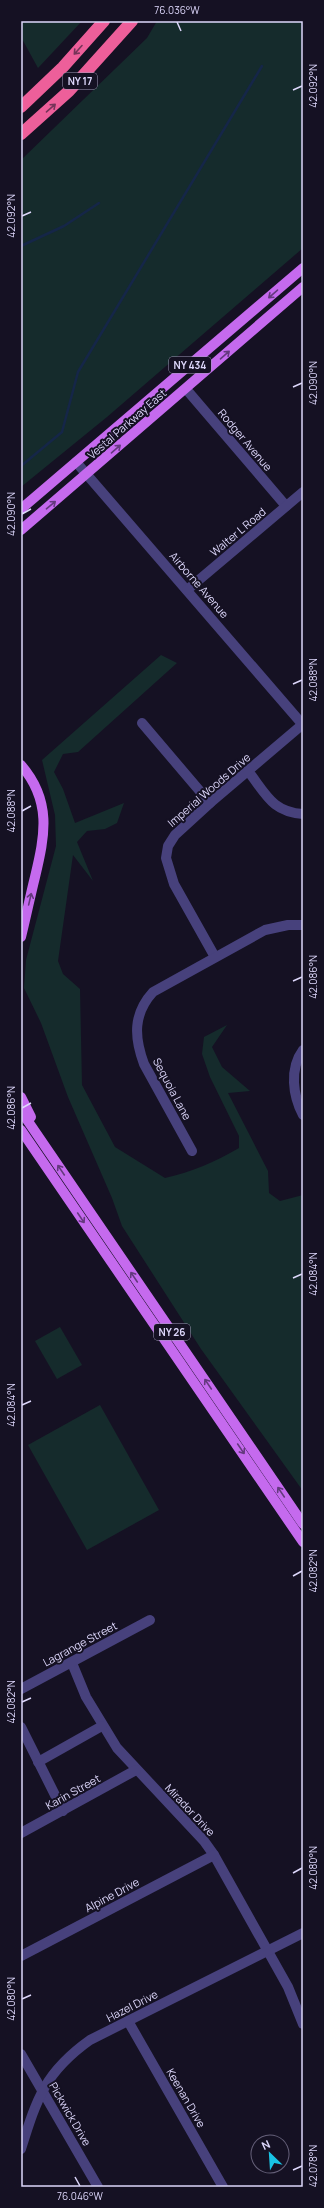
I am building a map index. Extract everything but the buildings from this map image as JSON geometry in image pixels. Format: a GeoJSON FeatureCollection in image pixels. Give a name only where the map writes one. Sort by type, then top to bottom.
{"type":"FeatureCollection","features":[{"type":"Feature","properties":{"kind":"highway","name":"NY 17"},"geometry":{"type":"LineString","coordinates":[[21,106],[32,98],[63,67],[104,21]]}},
{"type":"Feature","properties":{"kind":"highway","name":"NY 17"},"geometry":{"type":"LineString","coordinates":[[21,134],[69,92],[132,21]]}},
{"type":"Feature","properties":{"kind":"main road","name":"Vestal Parkway East"},"geometry":{"type":"LineString","coordinates":[[21,509],[303,268]]}},
{"type":"Feature","properties":{"kind":"main road","name":"Vestal Parkway East"},"geometry":{"type":"LineString","coordinates":[[21,530],[87,475],[303,287]]}},
{"type":"Feature","properties":{"kind":"main road"},"geometry":{"type":"LineString","coordinates":[[21,765],[35,785],[41,802],[44,832],[21,937]]}},
{"type":"Feature","properties":{"kind":"main road"},"geometry":{"type":"LineString","coordinates":[[21,1097],[42,1141]]}},
{"type":"Feature","properties":{"kind":"main road","name":"NY 26"},"geometry":{"type":"LineString","coordinates":[[21,1111],[303,1524]]}},
{"type":"Feature","properties":{"kind":"main road","name":"NY 26"},"geometry":{"type":"LineString","coordinates":[[21,1130],[303,1542]]}},
{"type":"Feature","properties":{"kind":"main road"},"geometry":{"type":"LineString","coordinates":[[21,1135],[36,1151]]}},
{"type":"Feature","properties":{"kind":"street","name":"Rodger Avenue"},"geometry":{"type":"LineString","coordinates":[[186,388],[286,506]]}},
{"type":"Feature","properties":{"kind":"street","name":"Airborne Avenue"},"geometry":{"type":"LineString","coordinates":[[76,462],[303,724]]}},
{"type":"Feature","properties":{"kind":"street","name":"Walter L Road"},"geometry":{"type":"LineString","coordinates":[[187,590],[303,492]]}},
{"type":"Feature","properties":{"kind":"street"},"geometry":{"type":"LineString","coordinates":[[142,723],[210,803]]}},
{"type":"Feature","properties":{"kind":"street","name":"Imperial Woods Drive"},"geometry":{"type":"LineString","coordinates":[[215,957],[177,889],[167,865],[166,858],[168,846],[175,835],[210,803],[303,724]]}},
{"type":"Feature","properties":{"kind":"street"},"geometry":{"type":"LineString","coordinates":[[248,771],[278,807],[289,813],[303,814]]}},
{"type":"Feature","properties":{"kind":"street","name":"Sequoia Lane"},"geometry":{"type":"LineString","coordinates":[[192,1151],[144,1064],[139,1050],[136,1029],[142,1007],[153,992],[265,930],[288,924],[303,924]]}},
{"type":"Feature","properties":{"kind":"street"},"geometry":{"type":"LineString","coordinates":[[303,1050],[296,1067],[294,1086],[297,1102],[303,1115]]}},
{"type":"Feature","properties":{"kind":"street","name":"Lagrange Street"},"geometry":{"type":"LineString","coordinates":[[21,1689],[150,1620]]}},
{"type":"Feature","properties":{"kind":"street","name":"Mirador Drive"},"geometry":{"type":"LineString","coordinates":[[72,1663],[86,1697],[102,1726],[117,1748],[204,1841],[214,1855],[288,1987],[303,2024]]}},
{"type":"Feature","properties":{"kind":"street"},"geometry":{"type":"LineString","coordinates":[[38,1762],[102,1726]]}},
{"type":"Feature","properties":{"kind":"street"},"geometry":{"type":"LineString","coordinates":[[21,1727],[63,1811]]}},
{"type":"Feature","properties":{"kind":"street","name":"Karin Street"},"geometry":{"type":"LineString","coordinates":[[21,1833],[136,1770]]}},
{"type":"Feature","properties":{"kind":"street","name":"Alpine Drive"},"geometry":{"type":"LineString","coordinates":[[21,1956],[214,1855]]}},
{"type":"Feature","properties":{"kind":"street","name":"Hazel Drive"},"geometry":{"type":"LineString","coordinates":[[21,2147],[42,2089],[62,2062],[76,2050],[90,2040],[266,1950],[303,1933]]}},
{"type":"Feature","properties":{"kind":"street","name":"Keenan Drive"},"geometry":{"type":"LineString","coordinates":[[128,2021],[223,2187]]}},
{"type":"Feature","properties":{"kind":"street","name":"Pickwick Drive"},"geometry":{"type":"LineString","coordinates":[[21,2054],[98,2187]]}},
{"type":"Feature","properties":{"kind":"green space"},"geometry":{"type":"Polygon","coordinates":[[[21,21],[82,21],[38,68],[21,37],[21,21]]]}},
{"type":"Feature","properties":{"kind":"green space"},"geometry":{"type":"Polygon","coordinates":[[[157,21],[303,21],[303,248],[107,417],[21,487],[21,160],[147,38],[157,21]]]}},
{"type":"Feature","properties":{"kind":"green space"},"geometry":{"type":"Polygon","coordinates":[[[161,655],[177,663],[78,752],[63,754],[54,772],[63,789],[75,823],[124,803],[117,823],[105,829],[87,831],[77,842],[93,881],[73,855],[58,961],[63,974],[80,989],[82,1085],[115,1147],[165,1178],[185,1173],[203,1166],[239,1148],[239,1136],[210,1077],[202,1054],[204,1037],[227,1025],[212,1047],[222,1067],[250,1091],[228,1093],[268,1171],[269,1193],[280,1201],[303,1195],[303,1491],[201,1349],[122,1226],[112,1198],[68,1097],[41,1023],[24,988],[26,960],[56,846],[55,815],[42,760],[161,655]]]}},
{"type":"Feature","properties":{"kind":"green space"},"geometry":{"type":"Polygon","coordinates":[[[60,1327],[82,1365],[57,1379],[35,1341],[60,1327]]]}},
{"type":"Feature","properties":{"kind":"green space"},"geometry":{"type":"Polygon","coordinates":[[[100,1405],[159,1510],[87,1550],[28,1445],[100,1405]]]}},
{"type":"Feature","properties":{"kind":"waterway"},"geometry":{"type":"LineString","coordinates":[[21,466],[62,432],[78,372],[262,66]]}},
{"type":"Feature","properties":{"kind":"waterway"},"geometry":{"type":"LineString","coordinates":[[21,246],[64,226],[99,203]]}}]}
